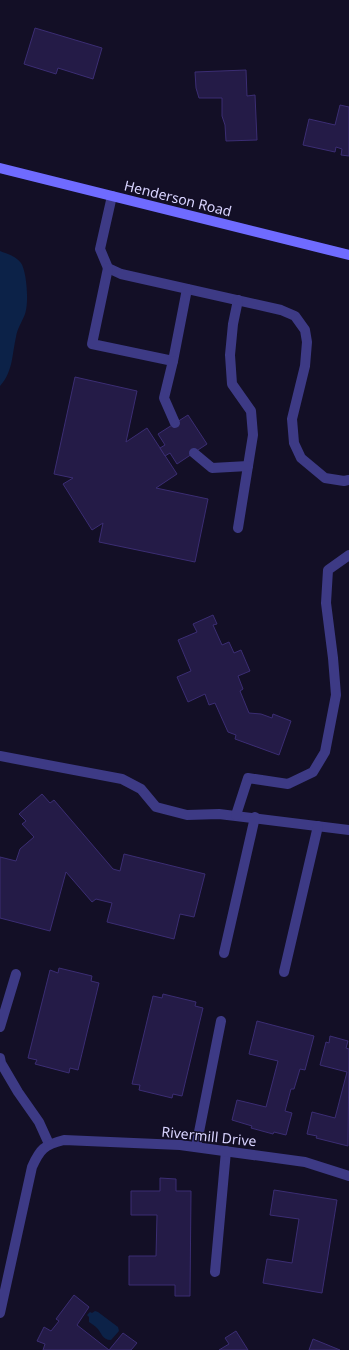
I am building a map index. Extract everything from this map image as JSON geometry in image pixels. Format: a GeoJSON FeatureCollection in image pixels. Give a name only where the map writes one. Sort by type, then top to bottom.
{"type":"FeatureCollection","features":[{"type":"Feature","properties":{"kind":"main road","name":"Henderson Road"},"geometry":{"type":"LineString","coordinates":[[0,168],[349,255]]}},
{"type":"Feature","properties":{"kind":"street"},"geometry":{"type":"LineString","coordinates":[[112,196],[100,249],[108,268],[92,344],[173,360]]}},
{"type":"Feature","properties":{"kind":"street"},"geometry":{"type":"LineString","coordinates":[[108,268],[121,274],[281,310],[295,316],[305,330],[308,342],[292,419],[294,443],[301,458],[324,478],[344,481],[349,480]]}},
{"type":"Feature","properties":{"kind":"street"},"geometry":{"type":"LineString","coordinates":[[176,423],[164,398],[187,289]]}},
{"type":"Feature","properties":{"kind":"street"},"geometry":{"type":"LineString","coordinates":[[238,300],[233,324],[230,355],[232,384],[251,411],[252,435],[238,528]]}},
{"type":"Feature","properties":{"kind":"street"},"geometry":{"type":"LineString","coordinates":[[194,453],[212,468],[248,466]]}},
{"type":"Feature","properties":{"kind":"street"},"geometry":{"type":"LineString","coordinates":[[236,816],[248,778],[288,784],[313,772],[325,752],[336,695],[326,603],[328,570],[349,555]]}},
{"type":"Feature","properties":{"kind":"street"},"geometry":{"type":"LineString","coordinates":[[0,756],[122,779],[141,789],[156,807],[186,815],[219,814],[255,817],[349,830]]}},
{"type":"Feature","properties":{"kind":"street"},"geometry":{"type":"LineString","coordinates":[[224,953],[255,817]]}},
{"type":"Feature","properties":{"kind":"street"},"geometry":{"type":"LineString","coordinates":[[284,972],[318,826]]}},
{"type":"Feature","properties":{"kind":"street"},"geometry":{"type":"LineString","coordinates":[[0,1027],[16,974]]}},
{"type":"Feature","properties":{"kind":"street"},"geometry":{"type":"LineString","coordinates":[[196,1148],[221,1021]]}},
{"type":"Feature","properties":{"kind":"street"},"geometry":{"type":"LineString","coordinates":[[0,1058],[18,1092],[39,1122],[49,1144],[38,1154],[32,1167],[0,1313]]}},
{"type":"Feature","properties":{"kind":"street","name":"Rivermill Drive"},"geometry":{"type":"LineString","coordinates":[[49,1144],[64,1140],[180,1145],[305,1162],[349,1176]]}},
{"type":"Feature","properties":{"kind":"street"},"geometry":{"type":"LineString","coordinates":[[215,1272],[226,1151]]}},
{"type":"Feature","properties":{"kind":"water"},"geometry":{"type":"Polygon","coordinates":[[[0,251],[14,257],[21,263],[25,273],[27,296],[25,314],[18,328],[10,369],[0,386],[0,251]]]}},
{"type":"Feature","properties":{"kind":"water"},"geometry":{"type":"Polygon","coordinates":[[[95,1311],[118,1327],[119,1331],[111,1340],[104,1338],[97,1328],[89,1322],[89,1317],[87,1315],[90,1312],[92,1313],[95,1311]]]}},
{"type":"Feature","properties":{"kind":"building"},"geometry":{"type":"Polygon","coordinates":[[[35,28],[102,48],[93,79],[58,68],[56,74],[24,64],[35,28]]]}},
{"type":"Feature","properties":{"kind":"building"},"geometry":{"type":"Polygon","coordinates":[[[246,70],[247,96],[255,95],[257,140],[226,141],[225,125],[222,116],[222,98],[199,98],[196,88],[195,72],[246,70]]]}},
{"type":"Feature","properties":{"kind":"building"},"geometry":{"type":"Polygon","coordinates":[[[340,105],[349,107],[349,156],[341,155],[342,149],[336,147],[335,152],[303,145],[309,119],[335,125],[340,105]]]}},
{"type":"Feature","properties":{"kind":"building"},"geometry":{"type":"Polygon","coordinates":[[[75,377],[137,391],[126,442],[147,428],[177,474],[156,488],[208,499],[195,562],[99,542],[103,523],[92,530],[63,484],[73,478],[54,474],[75,377]]]}},
{"type":"Feature","properties":{"kind":"building"},"geometry":{"type":"Polygon","coordinates":[[[188,415],[207,444],[177,464],[170,453],[165,456],[160,448],[165,445],[158,434],[188,415]]]}},
{"type":"Feature","properties":{"kind":"building"},"geometry":{"type":"Polygon","coordinates":[[[213,615],[217,624],[213,625],[222,645],[229,642],[234,653],[241,650],[250,671],[238,676],[243,689],[240,691],[249,713],[261,714],[272,718],[273,714],[291,721],[279,755],[235,739],[236,735],[228,732],[215,703],[209,705],[205,694],[188,702],[177,677],[191,671],[178,640],[197,632],[193,624],[213,615]]]}},
{"type":"Feature","properties":{"kind":"building"},"geometry":{"type":"Polygon","coordinates":[[[42,794],[50,803],[54,800],[113,869],[120,871],[124,854],[205,874],[194,917],[180,914],[174,939],[107,922],[112,903],[96,899],[92,902],[66,872],[50,931],[0,918],[0,857],[16,861],[20,849],[34,837],[22,824],[26,821],[19,814],[42,794]]]}},
{"type":"Feature","properties":{"kind":"building"},"geometry":{"type":"Polygon","coordinates":[[[59,968],[92,976],[91,981],[99,983],[78,1070],[70,1068],[69,1073],[35,1064],[37,1060],[28,1058],[50,970],[58,973],[59,968]]]}},
{"type":"Feature","properties":{"kind":"building"},"geometry":{"type":"Polygon","coordinates":[[[163,994],[196,1002],[195,1006],[203,1008],[182,1096],[173,1094],[172,1098],[139,1090],[140,1085],[132,1084],[153,996],[162,998],[163,994]]]}},
{"type":"Feature","properties":{"kind":"building"},"geometry":{"type":"Polygon","coordinates":[[[257,1021],[314,1036],[305,1070],[300,1069],[294,1089],[291,1089],[285,1111],[292,1113],[286,1135],[274,1132],[273,1134],[251,1128],[252,1126],[232,1120],[237,1100],[266,1107],[278,1061],[249,1054],[257,1021]]]}},
{"type":"Feature","properties":{"kind":"building"},"geometry":{"type":"Polygon","coordinates":[[[330,1036],[348,1041],[346,1048],[349,1049],[348,1146],[316,1138],[317,1136],[307,1134],[312,1112],[335,1118],[347,1072],[320,1065],[326,1042],[329,1043],[330,1036]]]}},
{"type":"Feature","properties":{"kind":"building"},"geometry":{"type":"Polygon","coordinates":[[[160,1178],[176,1179],[176,1191],[191,1191],[190,1296],[175,1296],[175,1285],[129,1285],[129,1256],[156,1256],[157,1215],[131,1215],[131,1191],[160,1191],[160,1178]]]}},
{"type":"Feature","properties":{"kind":"building"},"geometry":{"type":"Polygon","coordinates":[[[274,1190],[337,1200],[322,1293],[263,1283],[267,1259],[292,1263],[299,1219],[270,1215],[274,1190]]]}},
{"type":"Feature","properties":{"kind":"building"},"geometry":{"type":"Polygon","coordinates":[[[74,1295],[89,1307],[77,1325],[109,1350],[43,1350],[45,1344],[37,1341],[44,1327],[51,1331],[59,1321],[56,1319],[74,1295]]]}},
{"type":"Feature","properties":{"kind":"building"},"geometry":{"type":"Polygon","coordinates":[[[236,1331],[248,1350],[219,1350],[229,1344],[225,1338],[236,1331]]]}},
{"type":"Feature","properties":{"kind":"building"},"geometry":{"type":"Polygon","coordinates":[[[123,1333],[137,1343],[131,1350],[109,1350],[123,1333]]]}},
{"type":"Feature","properties":{"kind":"building"},"geometry":{"type":"Polygon","coordinates":[[[313,1339],[340,1350],[309,1350],[313,1339]]]}}]}
